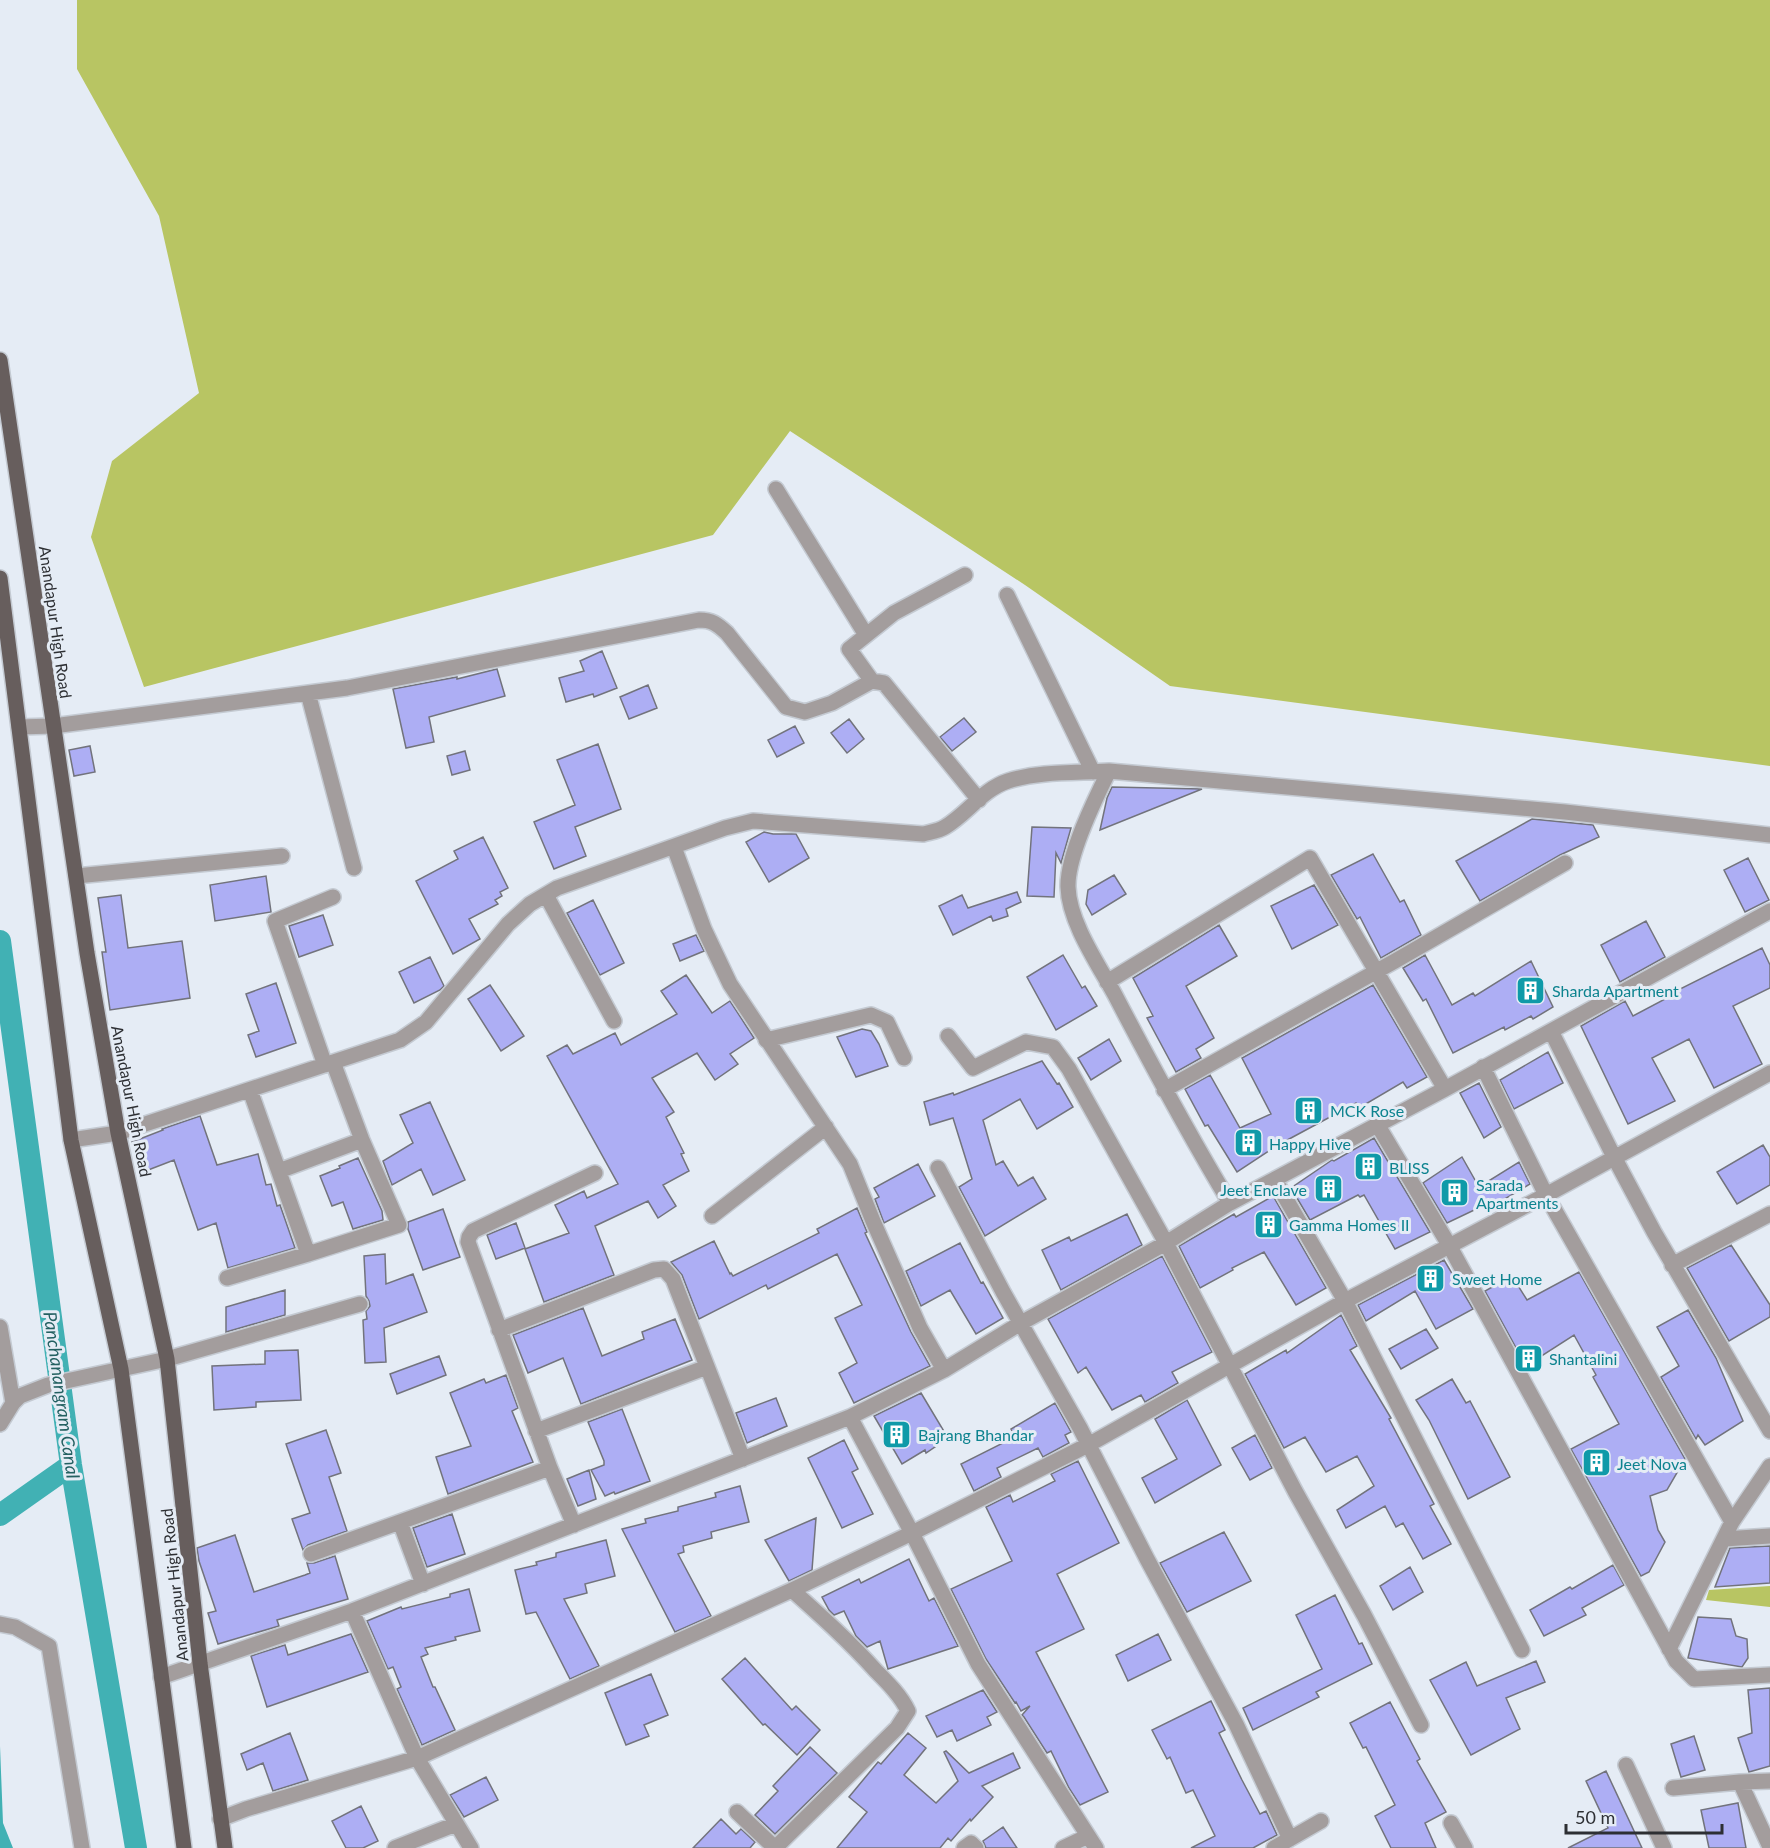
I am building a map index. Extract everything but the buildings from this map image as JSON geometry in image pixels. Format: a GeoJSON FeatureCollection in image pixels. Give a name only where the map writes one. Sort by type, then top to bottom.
{"type":"FeatureCollection","features":[{"type":"Feature","properties":{"kind":"main road","name":"Anandapur High Road"},"geometry":{"type":"LineString","coordinates":[[0,360],[53,726],[118,1133],[166,1359],[200,1663],[225,1848]]}},
{"type":"Feature","properties":{"kind":"main road","name":"Anandapur High Road"},"geometry":{"type":"LineString","coordinates":[[0,578],[72,1140],[121,1369],[184,1848]]}},
{"type":"Feature","properties":{"kind":"street"},"geometry":{"type":"LineString","coordinates":[[776,489],[866,635]]}},
{"type":"Feature","properties":{"kind":"street"},"geometry":{"type":"LineString","coordinates":[[872,681],[849,649],[894,613],[965,575]]}},
{"type":"Feature","properties":{"kind":"street"},"geometry":{"type":"LineString","coordinates":[[1007,594],[1093,772]]}},
{"type":"Feature","properties":{"kind":"street"},"geometry":{"type":"LineString","coordinates":[[19,727],[53,726],[347,688],[699,620],[710,620],[727,633],[786,707],[805,712],[832,703],[872,681],[884,683],[979,800]]}},
{"type":"Feature","properties":{"kind":"street"},"geometry":{"type":"LineString","coordinates":[[308,693],[354,868]]}},
{"type":"Feature","properties":{"kind":"street"},"geometry":{"type":"LineString","coordinates":[[1109,771],[1079,840],[1068,884],[1069,904],[1164,1090],[1230,1203]]}},
{"type":"Feature","properties":{"kind":"street"},"geometry":{"type":"LineString","coordinates":[[72,1140],[118,1133],[400,1040],[426,1023],[508,924],[530,904],[557,888],[725,828],[753,821],[923,834],[943,829],[1007,781],[1039,776],[1109,771],[1565,812],[1770,835]]}},
{"type":"Feature","properties":{"kind":"street"},"geometry":{"type":"LineString","coordinates":[[674,847],[704,929],[730,984],[850,1164],[920,1328],[944,1370]]}},
{"type":"Feature","properties":{"kind":"street"},"geometry":{"type":"LineString","coordinates":[[76,876],[282,856]]}},
{"type":"Feature","properties":{"kind":"street"},"geometry":{"type":"LineString","coordinates":[[1107,982],[1310,858],[1445,1089]]}},
{"type":"Feature","properties":{"kind":"street"},"geometry":{"type":"LineString","coordinates":[[1164,1090],[1565,863]]}},
{"type":"Feature","properties":{"kind":"street"},"geometry":{"type":"LineString","coordinates":[[546,895],[614,1021]]}},
{"type":"Feature","properties":{"kind":"street"},"geometry":{"type":"LineString","coordinates":[[227,1278],[399,1225],[329,1064],[275,921],[333,897]]}},
{"type":"Feature","properties":{"kind":"street"},"geometry":{"type":"LineString","coordinates":[[161,1677],[352,1611],[850,1417],[944,1370],[1021,1323],[1166,1243],[1230,1203],[1768,916]]}},
{"type":"Feature","properties":{"kind":"street"},"geometry":{"type":"LineString","coordinates":[[766,1040],[871,1015],[887,1022],[904,1058]]}},
{"type":"Feature","properties":{"kind":"street"},"geometry":{"type":"LineString","coordinates":[[1551,1031],[1614,1157],[1672,1265],[1770,1431]]}},
{"type":"Feature","properties":{"kind":"street"},"geometry":{"type":"LineString","coordinates":[[948,1036],[973,1068],[1026,1042],[1053,1047],[1069,1069],[1166,1243],[1295,1491],[1364,1615],[1421,1725]]}},
{"type":"Feature","properties":{"kind":"street"},"geometry":{"type":"LineString","coordinates":[[1483,1067],[1546,1195],[1732,1522]]}},
{"type":"Feature","properties":{"kind":"street"},"geometry":{"type":"LineString","coordinates":[[220,1820],[246,1809],[417,1758],[792,1590],[912,1533],[1088,1445],[1345,1301],[1770,1073]]}},
{"type":"Feature","properties":{"kind":"street"},"geometry":{"type":"LineString","coordinates":[[250,1090],[308,1254]]}},
{"type":"Feature","properties":{"kind":"street"},"geometry":{"type":"LineString","coordinates":[[1377,1124],[1449,1245],[1680,1666],[1694,1680],[1770,1675]]}},
{"type":"Feature","properties":{"kind":"street"},"geometry":{"type":"LineString","coordinates":[[712,1216],[826,1127]]}},
{"type":"Feature","properties":{"kind":"street"},"geometry":{"type":"LineString","coordinates":[[279,1171],[362,1140]]}},
{"type":"Feature","properties":{"kind":"street"},"geometry":{"type":"LineString","coordinates":[[938,1168],[1080,1428],[1236,1724],[1290,1839]]}},
{"type":"Feature","properties":{"kind":"street"},"geometry":{"type":"LineString","coordinates":[[574,1525],[536,1431],[468,1242],[473,1231],[595,1173]]}},
{"type":"Feature","properties":{"kind":"street"},"geometry":{"type":"LineString","coordinates":[[1275,1180],[1345,1301],[1522,1650]]}},
{"type":"Feature","properties":{"kind":"street"},"geometry":{"type":"LineString","coordinates":[[1672,1265],[1770,1214]]}},
{"type":"Feature","properties":{"kind":"street"},"geometry":{"type":"LineString","coordinates":[[499,1330],[654,1269],[664,1269],[673,1279],[743,1459]]}},
{"type":"Feature","properties":{"kind":"street"},"geometry":{"type":"LineString","coordinates":[[0,1425],[20,1396],[48,1385],[166,1359],[360,1304]]}},
{"type":"Feature","properties":{"kind":"street"},"geometry":{"type":"LineString","coordinates":[[0,1327],[13,1403]]}},
{"type":"Feature","properties":{"kind":"street"},"geometry":{"type":"LineString","coordinates":[[536,1431],[707,1367]]}},
{"type":"Feature","properties":{"kind":"street"},"geometry":{"type":"LineString","coordinates":[[850,1417],[978,1664],[1092,1842],[1063,1848]]}},
{"type":"Feature","properties":{"kind":"street"},"geometry":{"type":"LineString","coordinates":[[1669,1649],[1732,1522],[1770,1466]]}},
{"type":"Feature","properties":{"kind":"street"},"geometry":{"type":"LineString","coordinates":[[311,1554],[550,1468]]}},
{"type":"Feature","properties":{"kind":"street"},"geometry":{"type":"LineString","coordinates":[[400,1522],[423,1584]]}},
{"type":"Feature","properties":{"kind":"street"},"geometry":{"type":"LineString","coordinates":[[1724,1539],[1770,1536]]}},
{"type":"Feature","properties":{"kind":"street"},"geometry":{"type":"LineString","coordinates":[[737,1812],[775,1848],[897,1728],[908,1711],[890,1686],[850,1642],[792,1590]]}},
{"type":"Feature","properties":{"kind":"street"},"geometry":{"type":"LineString","coordinates":[[352,1611],[417,1758],[471,1848]]}},
{"type":"Feature","properties":{"kind":"street"},"geometry":{"type":"LineString","coordinates":[[0,1624],[15,1627],[49,1646],[82,1848]]}},
{"type":"Feature","properties":{"kind":"street"},"geometry":{"type":"LineString","coordinates":[[1626,1765],[1664,1848]]}},
{"type":"Feature","properties":{"kind":"street"},"geometry":{"type":"LineString","coordinates":[[1673,1788],[1770,1781]]}},
{"type":"Feature","properties":{"kind":"street"},"geometry":{"type":"LineString","coordinates":[[1740,1782],[1770,1847]]}},
{"type":"Feature","properties":{"kind":"street"},"geometry":{"type":"LineString","coordinates":[[1274,1848],[1321,1821]]}},
{"type":"Feature","properties":{"kind":"street"},"geometry":{"type":"LineString","coordinates":[[1451,1823],[1465,1848]]}},
{"type":"Feature","properties":{"kind":"street"},"geometry":{"type":"LineString","coordinates":[[395,1848],[456,1824]]}},
{"type":"Feature","properties":{"kind":"street"},"geometry":{"type":"LineString","coordinates":[[964,1848],[971,1843],[976,1848]]}},
{"type":"Feature","properties":{"kind":"green space"},"geometry":{"type":"Polygon","coordinates":[[[77,0],[1770,0],[1770,766],[1170,686],[1025,585],[790,431],[713,535],[144,687],[91,537],[112,461],[199,393],[159,216],[77,69],[77,0]]]}},
{"type":"Feature","properties":{"kind":"green space"},"geometry":{"type":"Polygon","coordinates":[[[1770,1586],[1770,1607],[1706,1600],[1709,1590],[1770,1586]]]}},
{"type":"Feature","properties":{"kind":"water"},"geometry":{"type":"Polygon","coordinates":[[[0,1746],[3,1823],[13,1848],[0,1848],[0,1746]]]}},
{"type":"Feature","properties":{"kind":"waterway","name":"Panchanangram Canal"},"geometry":{"type":"LineString","coordinates":[[0,941],[71,1465],[136,1848]]}},
{"type":"Feature","properties":{"kind":"waterway"},"geometry":{"type":"LineString","coordinates":[[0,1515],[71,1465]]}},
{"type":"Feature","properties":{"kind":"place","name":"Sharda Apartment"},"geometry":{"type":"Point","coordinates":[1531,990]}},
{"type":"Feature","properties":{"kind":"place","name":"MCK Rose"},"geometry":{"type":"Point","coordinates":[1309,1110]}},
{"type":"Feature","properties":{"kind":"place","name":"Happy Hive"},"geometry":{"type":"Point","coordinates":[1248,1143]}},
{"type":"Feature","properties":{"kind":"place","name":"BLISS"},"geometry":{"type":"Point","coordinates":[1368,1167]}},
{"type":"Feature","properties":{"kind":"place","name":"Jeet Enclave"},"geometry":{"type":"Point","coordinates":[1328,1189]}},
{"type":"Feature","properties":{"kind":"place","name":"Sarada Apartments"},"geometry":{"type":"Point","coordinates":[1455,1193]}},
{"type":"Feature","properties":{"kind":"place","name":"Gamma Homes II"},"geometry":{"type":"Point","coordinates":[1268,1224]}},
{"type":"Feature","properties":{"kind":"place","name":"Sweet Home"},"geometry":{"type":"Point","coordinates":[1431,1278]}},
{"type":"Feature","properties":{"kind":"place","name":"Shantalini"},"geometry":{"type":"Point","coordinates":[1528,1358]}},
{"type":"Feature","properties":{"kind":"place","name":"Bajrang Bhandar"},"geometry":{"type":"Point","coordinates":[897,1434]}},
{"type":"Feature","properties":{"kind":"place","name":"Jeet Nova"},"geometry":{"type":"Point","coordinates":[1596,1463]}}]}
